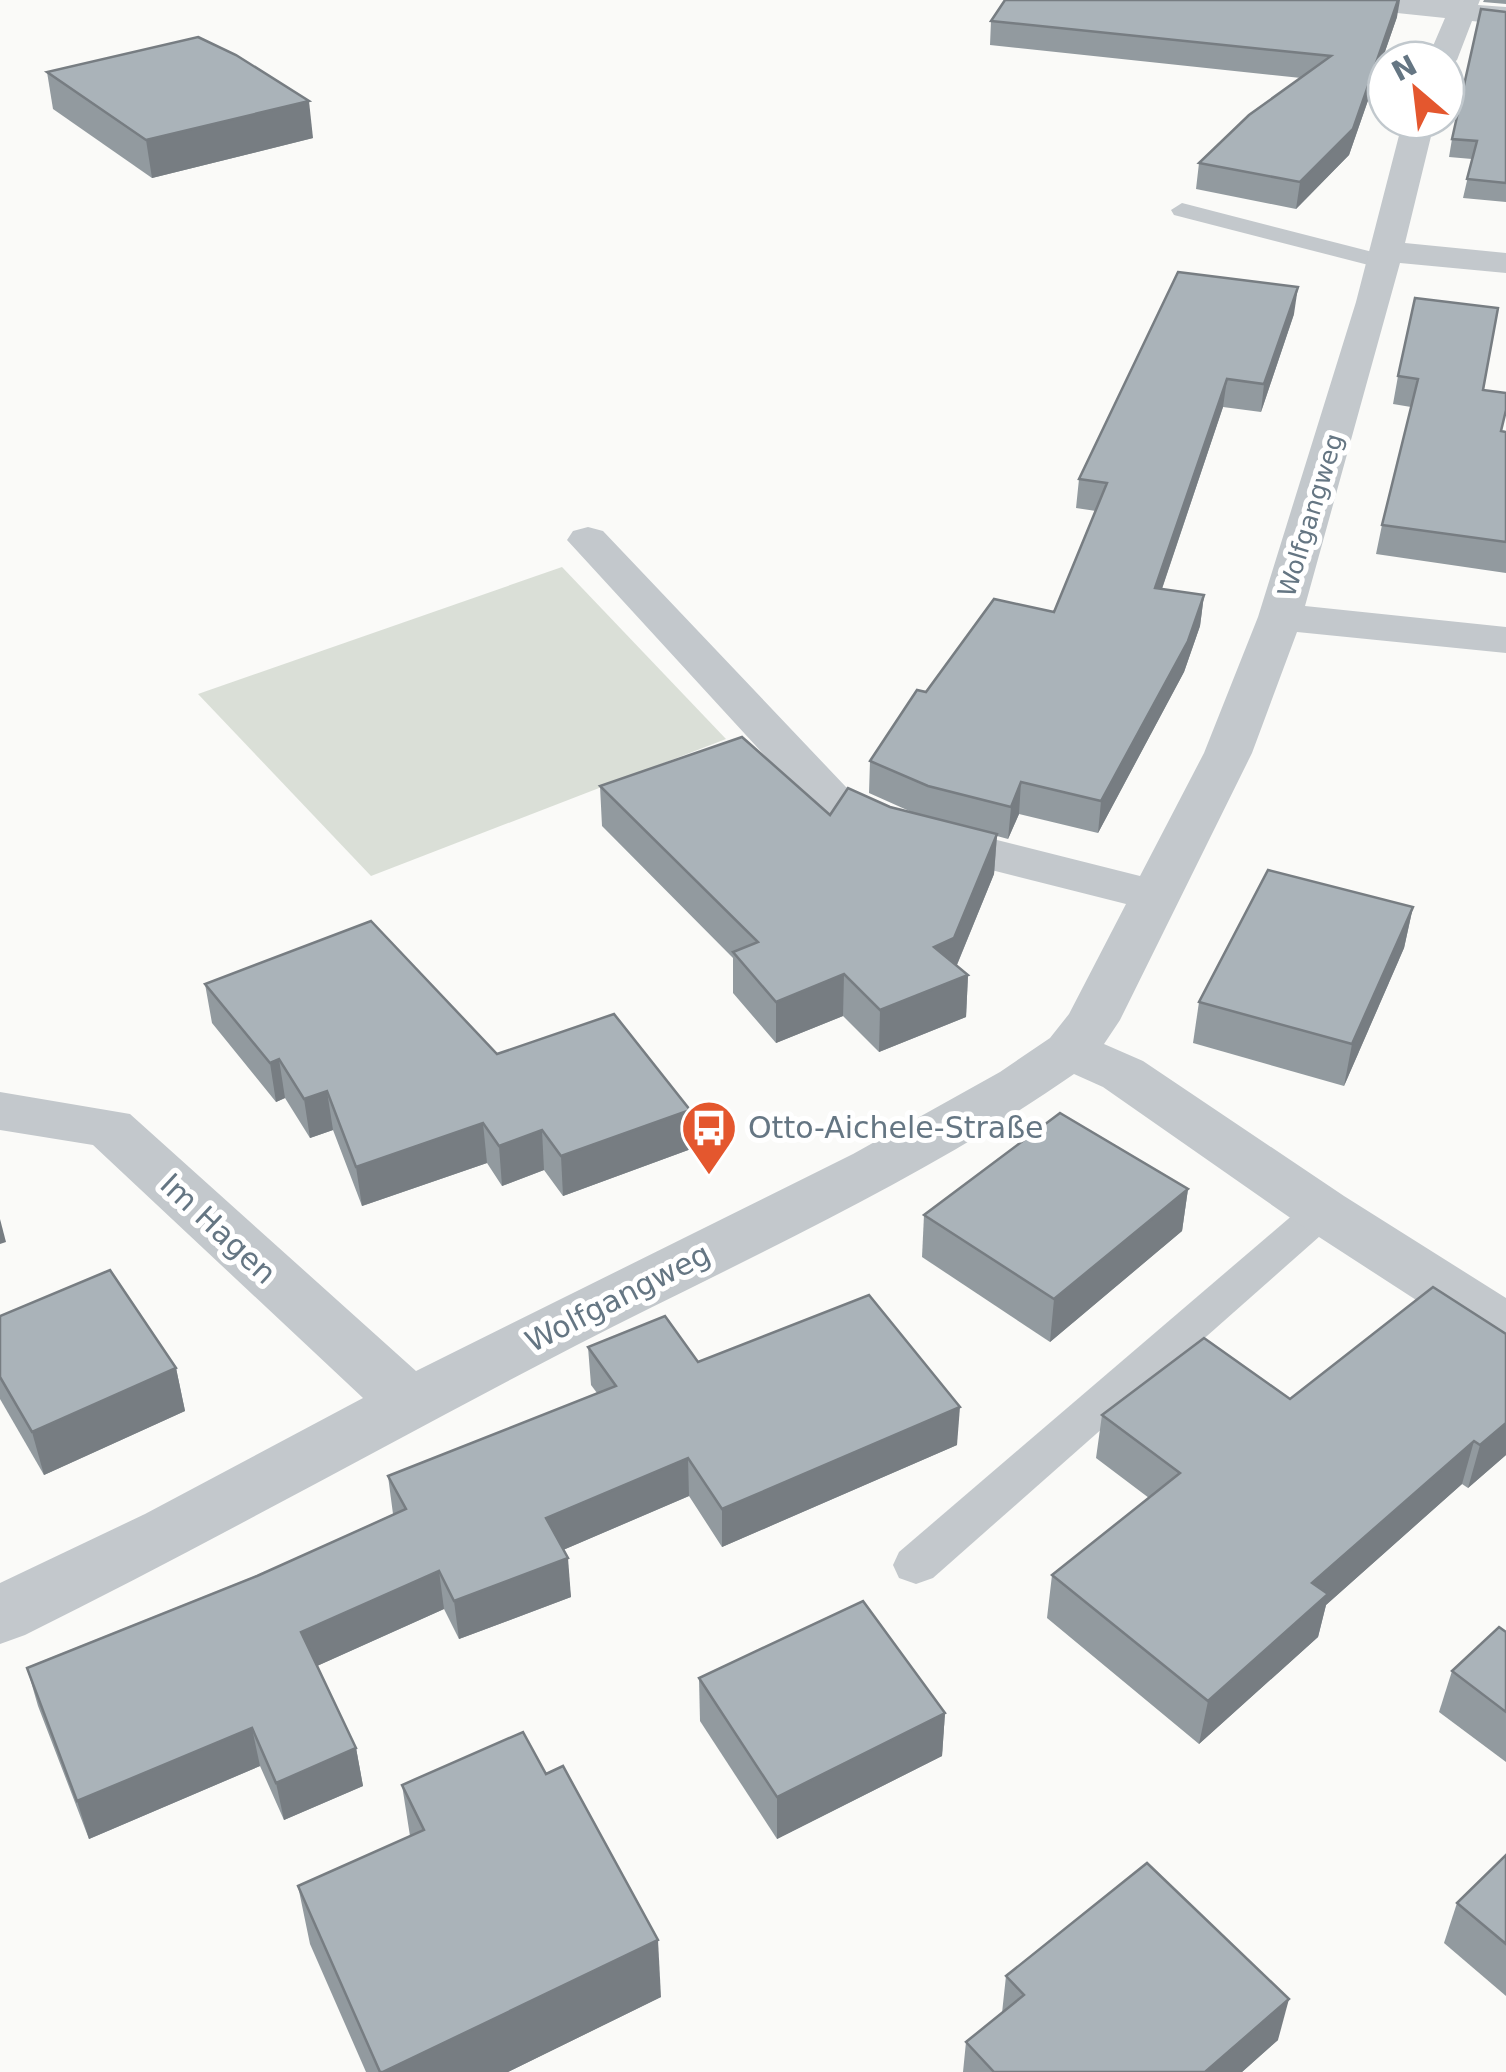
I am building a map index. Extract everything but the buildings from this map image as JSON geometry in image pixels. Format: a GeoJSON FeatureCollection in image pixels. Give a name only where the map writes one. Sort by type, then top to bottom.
{"type":"FeatureCollection","features":[{"type":"Feature","properties":{"kind":"street"},"geometry":{"type":"LineString","coordinates":[[1349,0],[1464,6],[1506,16]]}},
{"type":"Feature","properties":{"kind":"street"},"geometry":{"type":"LineString","coordinates":[[1450,40],[1464,6]]}},
{"type":"Feature","properties":{"kind":"street","name":"Wolfgangweg"},"geometry":{"type":"LineString","coordinates":[[0,1616],[169,1533],[410,1403],[874,1168],[1020,1086],[1070,1051],[1093,1020],[1228,753],[1280,617],[1414,140]]}},
{"type":"Feature","properties":{"kind":"street"},"geometry":{"type":"LineString","coordinates":[[1384,257],[1506,263]]}},
{"type":"Feature","properties":{"kind":"street"},"geometry":{"type":"LineString","coordinates":[[588,540],[829,797],[906,833],[1087,881],[1158,895]]}},
{"type":"Feature","properties":{"kind":"street"},"geometry":{"type":"LineString","coordinates":[[1280,617],[1506,640]]}},
{"type":"Feature","properties":{"kind":"street"},"geometry":{"type":"LineString","coordinates":[[1070,1051],[1123,1074],[1324,1211],[1506,1328]]}},
{"type":"Feature","properties":{"kind":"street","name":"Im Hagen"},"geometry":{"type":"LineString","coordinates":[[0,1112],[110,1128],[410,1403]]}},
{"type":"Feature","properties":{"kind":"lane"},"geometry":{"type":"LineString","coordinates":[[1182,210],[1384,257]]}},
{"type":"Feature","properties":{"kind":"lane"},"geometry":{"type":"LineString","coordinates":[[916,1566],[1324,1211]]}},
{"type":"Feature","properties":{"kind":"shaded area"},"geometry":{"type":"Polygon","coordinates":[[[562,567],[726,739],[371,876],[198,694],[562,567]]]}},
{"type":"Feature","properties":{"kind":"place","name":"Otto-Aichele-Straße"},"geometry":{"type":"Point","coordinates":[709,1177]}}]}
